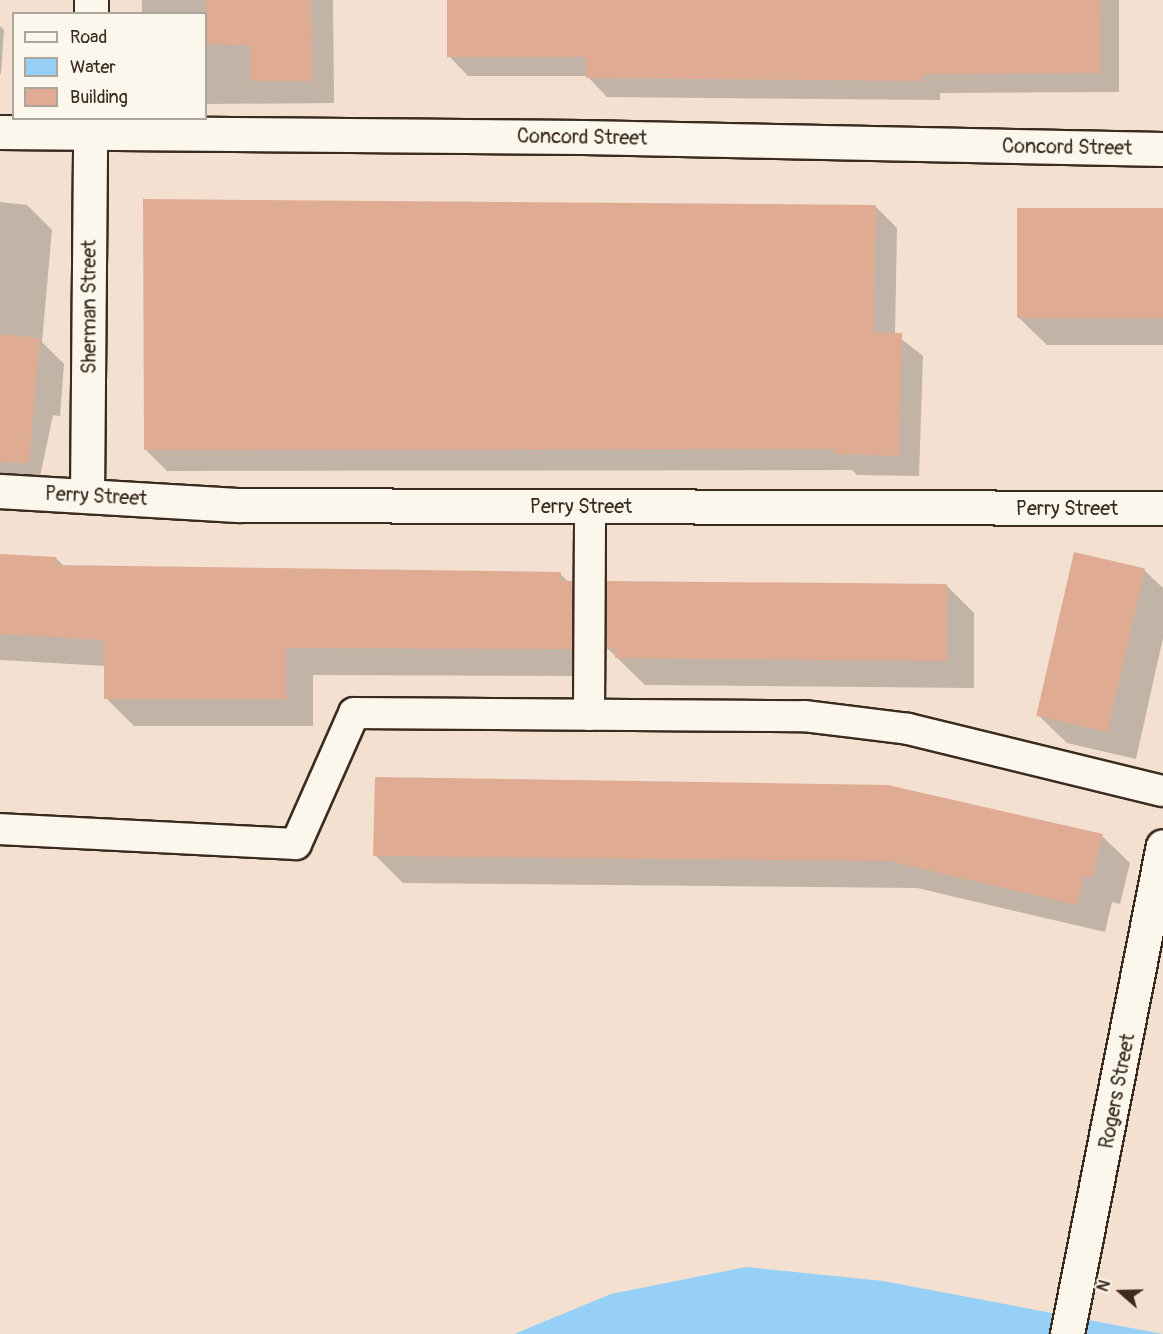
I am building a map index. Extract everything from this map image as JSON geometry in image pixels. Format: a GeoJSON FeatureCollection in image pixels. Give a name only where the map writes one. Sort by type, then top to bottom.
{"type":"FeatureCollection","features":[{"type":"Feature","properties":{"kind":"street","name":"Concord Street"},"geometry":{"type":"LineString","coordinates":[[0,132],[90,126],[1163,149]]}},
{"type":"Feature","properties":{"kind":"street","name":"Sherman Street"},"geometry":{"type":"LineString","coordinates":[[87,496],[90,126]]}},
{"type":"Feature","properties":{"kind":"street","name":"Perry Street"},"geometry":{"type":"LineString","coordinates":[[0,491],[238,505],[1163,508]]}},
{"type":"Feature","properties":{"kind":"street","name":"Rogers Street"},"geometry":{"type":"LineString","coordinates":[[1067,1334],[1153,932],[1163,846]]}},
{"type":"Feature","properties":{"kind":"lane"},"geometry":{"type":"LineString","coordinates":[[589,715],[590,506]]}},
{"type":"Feature","properties":{"kind":"lane"},"geometry":{"type":"LineString","coordinates":[[0,829],[296,844],[354,713],[804,716],[908,729],[1163,791]]}},
{"type":"Feature","properties":{"kind":"water"},"geometry":{"type":"Polygon","coordinates":[[[746,1267],[883,1281],[1163,1334],[514,1334],[611,1294],[746,1267]]]}},
{"type":"Feature","properties":{"kind":"building"},"geometry":{"type":"Polygon","coordinates":[[[206,0],[311,0],[312,81],[250,81],[250,46],[207,44],[206,0]]]}},
{"type":"Feature","properties":{"kind":"building"},"geometry":{"type":"Polygon","coordinates":[[[447,0],[1100,0],[1101,73],[922,74],[922,81],[586,78],[586,57],[447,57],[447,0]]]}},
{"type":"Feature","properties":{"kind":"building"},"geometry":{"type":"Polygon","coordinates":[[[143,199],[876,205],[874,332],[902,333],[899,456],[834,454],[834,449],[144,450],[143,199]]]}},
{"type":"Feature","properties":{"kind":"building"},"geometry":{"type":"Polygon","coordinates":[[[1017,208],[1163,208],[1163,318],[1017,318],[1017,208]]]}},
{"type":"Feature","properties":{"kind":"building"},"geometry":{"type":"Polygon","coordinates":[[[0,334],[40,338],[29,463],[0,462],[0,334]]]}},
{"type":"Feature","properties":{"kind":"building"},"geometry":{"type":"Polygon","coordinates":[[[1074,552],[1145,568],[1107,732],[1036,716],[1074,552]]]}},
{"type":"Feature","properties":{"kind":"building"},"geometry":{"type":"Polygon","coordinates":[[[0,554],[56,557],[56,565],[561,572],[561,581],[572,581],[572,649],[286,648],[286,699],[104,699],[104,640],[0,634],[0,554]]]}},
{"type":"Feature","properties":{"kind":"building"},"geometry":{"type":"Polygon","coordinates":[[[607,581],[947,584],[947,661],[615,658],[615,649],[607,649],[607,581]]]}},
{"type":"Feature","properties":{"kind":"building"},"geometry":{"type":"Polygon","coordinates":[[[375,777],[888,785],[1103,834],[1093,877],[1084,876],[1077,905],[889,861],[373,856],[375,777]]]}}]}
